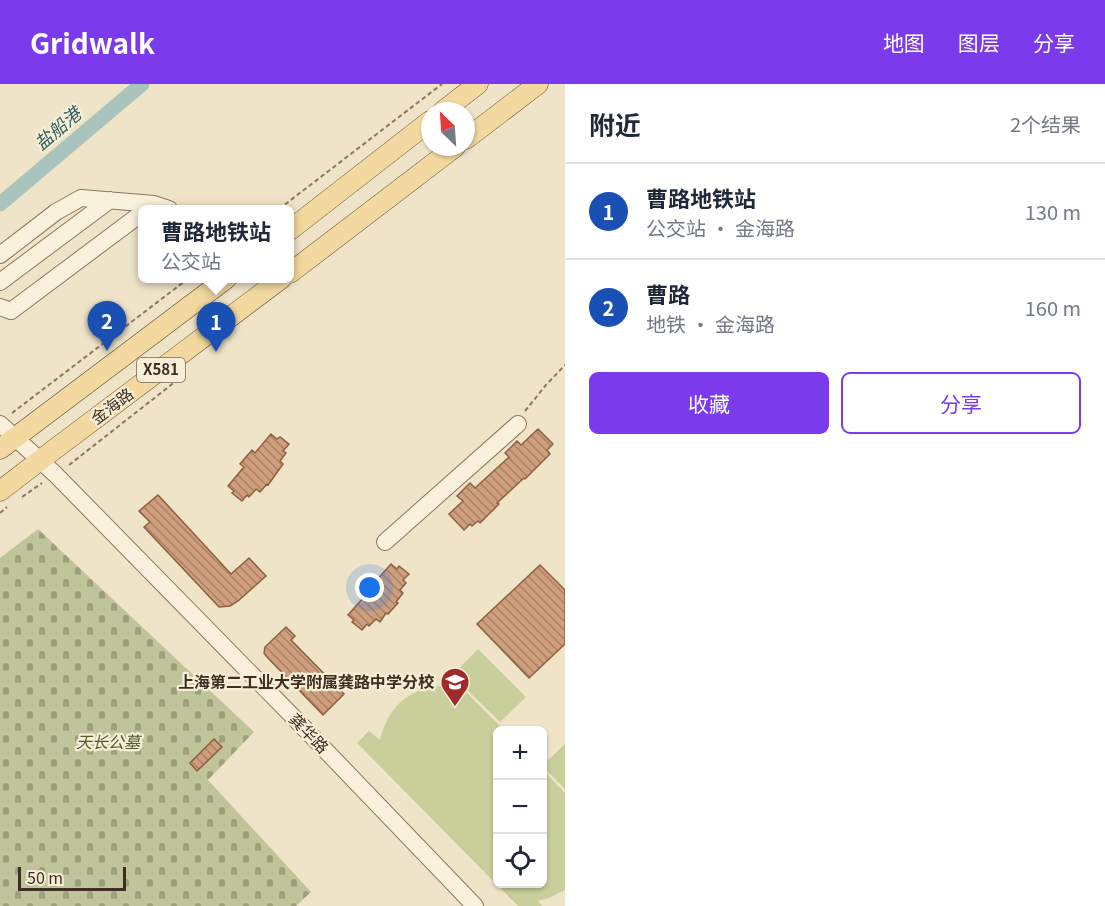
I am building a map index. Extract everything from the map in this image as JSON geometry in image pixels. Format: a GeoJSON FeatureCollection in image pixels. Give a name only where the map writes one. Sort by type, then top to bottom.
{"type":"FeatureCollection","features":[{"type":"Feature","properties":{"kind":"main road"},"geometry":{"type":"LineString","coordinates":[[455,102],[478,84]]}},
{"type":"Feature","properties":{"kind":"main road"},"geometry":{"type":"LineString","coordinates":[[475,132],[538,84]]}},
{"type":"Feature","properties":{"kind":"main road"},"geometry":{"type":"LineString","coordinates":[[294,227],[421,128]]}},
{"type":"Feature","properties":{"kind":"main road"},"geometry":{"type":"LineString","coordinates":[[294,270],[443,156]]}},
{"type":"Feature","properties":{"kind":"main road","name":"金海路"},"geometry":{"type":"LineString","coordinates":[[6,432],[221,283]]}},
{"type":"Feature","properties":{"kind":"main road","name":"金海路"},"geometry":{"type":"LineString","coordinates":[[0,491],[277,283]]}},
{"type":"Feature","properties":{"kind":"street"},"geometry":{"type":"LineString","coordinates":[[0,255],[56,212],[81,198],[110,200],[138,206]]}},
{"type":"Feature","properties":{"kind":"street"},"geometry":{"type":"LineString","coordinates":[[0,282],[110,200]]}},
{"type":"Feature","properties":{"kind":"street"},"geometry":{"type":"LineString","coordinates":[[0,307],[11,311],[138,220]]}},
{"type":"Feature","properties":{"kind":"street"},"geometry":{"type":"LineString","coordinates":[[385,542],[518,424]]}},
{"type":"Feature","properties":{"kind":"street","name":"龚华路"},"geometry":{"type":"LineString","coordinates":[[6,432],[55,474],[475,906]]}},
{"type":"Feature","properties":{"kind":"path"},"geometry":{"type":"LineString","coordinates":[[285,205],[442,84]]}},
{"type":"Feature","properties":{"kind":"path"},"geometry":{"type":"LineString","coordinates":[[6,432],[184,283]]}},
{"type":"Feature","properties":{"kind":"path"},"geometry":{"type":"LineString","coordinates":[[518,424],[528,406],[565,365]]}},
{"type":"Feature","properties":{"kind":"green space","name":"天长公墓"},"geometry":{"type":"Polygon","coordinates":[[[38,529],[254,732],[208,780],[311,892],[296,906],[0,906],[0,558],[38,529]]]}},
{"type":"Feature","properties":{"kind":"green space"},"geometry":{"type":"Polygon","coordinates":[[[478,649],[526,697],[500,722],[452,675],[478,649]]]}},
{"type":"Feature","properties":{"kind":"green space"},"geometry":{"type":"Polygon","coordinates":[[[443,686],[465,691],[500,726],[493,726],[493,881],[357,743],[369,731],[380,740],[388,718],[401,701],[410,695],[443,686]]]}},
{"type":"Feature","properties":{"kind":"green space"},"geometry":{"type":"Polygon","coordinates":[[[565,744],[565,789],[547,771],[547,761],[565,744]]]}},
{"type":"Feature","properties":{"kind":"green space"},"geometry":{"type":"Polygon","coordinates":[[[547,774],[565,793],[565,890],[538,901],[542,906],[518,906],[500,888],[547,888],[547,774]]]}},
{"type":"Feature","properties":{"kind":"building"},"geometry":{"type":"Polygon","coordinates":[[[538,429],[553,444],[547,450],[550,454],[497,503],[499,504],[480,523],[478,521],[472,526],[470,524],[464,530],[449,514],[463,501],[457,496],[470,483],[475,488],[509,457],[505,453],[517,441],[521,445],[538,429]]]}},
{"type":"Feature","properties":{"kind":"building"},"geometry":{"type":"Polygon","coordinates":[[[271,434],[289,444],[283,451],[286,453],[280,461],[283,464],[268,485],[260,492],[256,489],[242,501],[232,493],[234,491],[228,486],[244,467],[240,464],[252,450],[255,453],[271,434]]]}},
{"type":"Feature","properties":{"kind":"building"},"geometry":{"type":"Polygon","coordinates":[[[158,495],[231,574],[249,558],[266,576],[238,601],[230,606],[219,607],[144,527],[150,522],[139,511],[158,495]]]}},
{"type":"Feature","properties":{"kind":"building"},"geometry":{"type":"Polygon","coordinates":[[[391,564],[397,569],[399,566],[409,574],[403,580],[406,583],[400,590],[403,593],[396,602],[398,603],[388,614],[386,613],[380,622],[376,619],[362,630],[352,622],[354,620],[348,615],[364,597],[360,594],[372,580],[375,582],[391,564]]]}},
{"type":"Feature","properties":{"kind":"building"},"geometry":{"type":"Polygon","coordinates":[[[540,565],[565,590],[565,644],[529,678],[477,624],[540,565]]]}},
{"type":"Feature","properties":{"kind":"building"},"geometry":{"type":"Polygon","coordinates":[[[286,627],[295,636],[291,640],[344,694],[323,715],[264,653],[265,647],[286,627]]]}},
{"type":"Feature","properties":{"kind":"building"},"geometry":{"type":"Polygon","coordinates":[[[214,739],[222,747],[197,771],[190,763],[214,739]]]}},
{"type":"Feature","properties":{"kind":"waterway","name":"盐船港"},"geometry":{"type":"LineString","coordinates":[[0,204],[142,84]]}},
{"type":"Feature","properties":{"kind":"place","name":"曹路"},"geometry":{"type":"Point","coordinates":[107,351]}},
{"type":"Feature","properties":{"kind":"place","name":"曹路地铁站"},"geometry":{"type":"Point","coordinates":[216,352]}},
{"type":"Feature","properties":{"kind":"place","name":"上海第二工业大学附属龚路中学分校"},"geometry":{"type":"Point","coordinates":[455,708]}}]}
